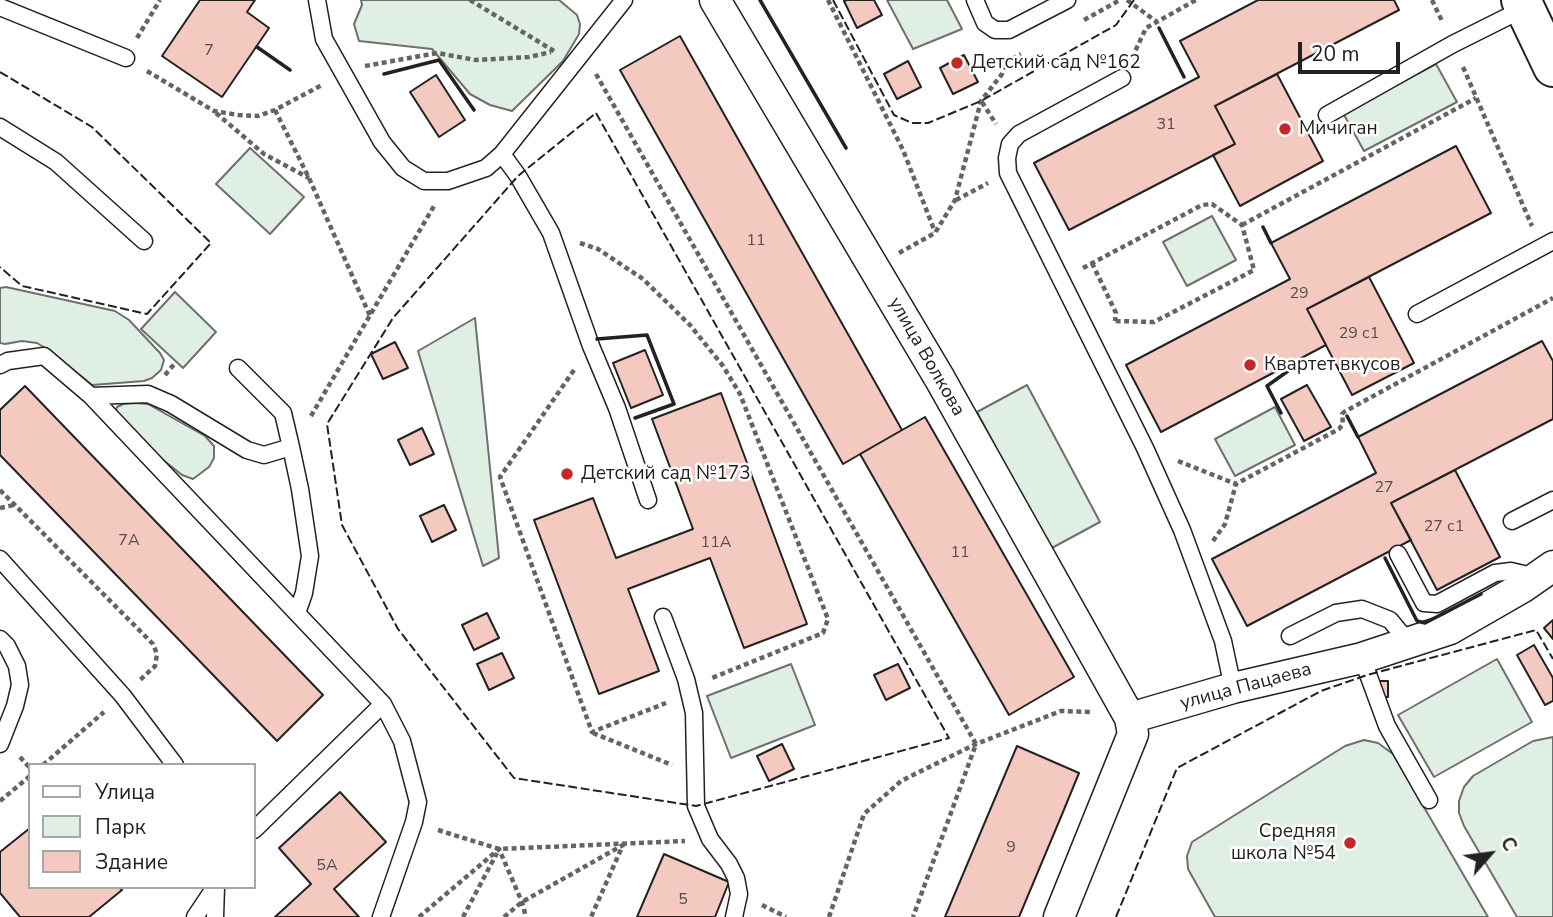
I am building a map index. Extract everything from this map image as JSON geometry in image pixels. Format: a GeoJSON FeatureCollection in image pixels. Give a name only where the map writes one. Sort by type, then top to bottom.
{"type":"FeatureCollection","features":[{"type":"Feature","properties":{"kind":"main road"},"geometry":{"type":"LineString","coordinates":[[1523,4],[1553,67]]}},
{"type":"Feature","properties":{"kind":"street","name":"улица Волкова"},"geometry":{"type":"LineString","coordinates":[[715,0],[940,379],[1130,718]]}},
{"type":"Feature","properties":{"kind":"street","name":"улица Пацаева"},"geometry":{"type":"LineString","coordinates":[[1130,718],[1233,688],[1362,658],[1450,629],[1546,572]]}},
{"type":"Feature","properties":{"kind":"street"},"geometry":{"type":"LineString","coordinates":[[1059,917],[1133,734],[1130,718]]}},
{"type":"Feature","properties":{"kind":"lane"},"geometry":{"type":"LineString","coordinates":[[317,0],[324,38],[382,142],[403,168],[424,181],[448,181],[486,168],[502,154],[624,0]]}},
{"type":"Feature","properties":{"kind":"lane"},"geometry":{"type":"LineString","coordinates":[[975,0],[985,23],[995,30],[1009,30],[1067,0]]}},
{"type":"Feature","properties":{"kind":"lane"},"geometry":{"type":"LineString","coordinates":[[1327,115],[1523,4]]}},
{"type":"Feature","properties":{"kind":"lane"},"geometry":{"type":"LineString","coordinates":[[0,7],[126,58]]}},
{"type":"Feature","properties":{"kind":"lane"},"geometry":{"type":"LineString","coordinates":[[1122,78],[1019,134],[1010,144],[1008,173],[1145,448],[1194,556],[1223,641],[1233,688]]}},
{"type":"Feature","properties":{"kind":"lane"},"geometry":{"type":"LineString","coordinates":[[0,127],[56,162],[144,241]]}},
{"type":"Feature","properties":{"kind":"lane"},"geometry":{"type":"LineString","coordinates":[[502,154],[551,233],[591,346],[617,408],[648,500]]}},
{"type":"Feature","properties":{"kind":"lane"},"geometry":{"type":"LineString","coordinates":[[1417,314],[1547,244]]}},
{"type":"Feature","properties":{"kind":"lane"},"geometry":{"type":"LineString","coordinates":[[0,365],[8,361],[44,356],[91,396],[383,705],[402,741],[418,802],[414,822],[381,917]]}},
{"type":"Feature","properties":{"kind":"lane"},"geometry":{"type":"LineString","coordinates":[[238,368],[283,413],[292,447],[310,556],[298,613]]}},
{"type":"Feature","properties":{"kind":"lane"},"geometry":{"type":"LineString","coordinates":[[91,396],[148,394],[171,404],[247,450],[264,455],[292,447]]}},
{"type":"Feature","properties":{"kind":"lane"},"geometry":{"type":"LineString","coordinates":[[1511,521],[1553,500]]}},
{"type":"Feature","properties":{"kind":"lane"},"geometry":{"type":"LineString","coordinates":[[1398,554],[1424,603],[1437,604],[1495,573],[1546,572]]}},
{"type":"Feature","properties":{"kind":"lane"},"geometry":{"type":"LineString","coordinates":[[0,559],[123,696],[173,763]]}},
{"type":"Feature","properties":{"kind":"lane"},"geometry":{"type":"LineString","coordinates":[[1290,636],[1336,613],[1362,609],[1390,620],[1409,643]]}},
{"type":"Feature","properties":{"kind":"lane"},"geometry":{"type":"LineString","coordinates":[[663,617],[694,713],[696,806],[710,839],[736,878],[739,894],[734,917]]}},
{"type":"Feature","properties":{"kind":"lane"},"geometry":{"type":"LineString","coordinates":[[0,639],[7,646],[17,666],[20,685],[0,744]]}},
{"type":"Feature","properties":{"kind":"lane"},"geometry":{"type":"LineString","coordinates":[[1362,658],[1387,726],[1429,800]]}},
{"type":"Feature","properties":{"kind":"lane"},"geometry":{"type":"LineString","coordinates":[[256,828],[383,705]]}},
{"type":"Feature","properties":{"kind":"lane"},"geometry":{"type":"LineString","coordinates":[[195,917],[214,889]]}},
{"type":"Feature","properties":{"kind":"lane"},"geometry":{"type":"LineString","coordinates":[[215,889],[215,917]]}},
{"type":"Feature","properties":{"kind":"path"},"geometry":{"type":"LineString","coordinates":[[160,0],[126,58],[214,111],[264,154],[309,178]]}},
{"type":"Feature","properties":{"kind":"path"},"geometry":{"type":"LineString","coordinates":[[470,0],[554,51]]}},
{"type":"Feature","properties":{"kind":"path"},"geometry":{"type":"LineString","coordinates":[[828,0],[904,150],[935,233]]}},
{"type":"Feature","properties":{"kind":"path"},"geometry":{"type":"LineString","coordinates":[[1127,0],[1157,22]]}},
{"type":"Feature","properties":{"kind":"path"},"geometry":{"type":"LineString","coordinates":[[1122,78],[1146,28],[1196,0]]}},
{"type":"Feature","properties":{"kind":"path"},"geometry":{"type":"LineString","coordinates":[[1432,0],[1547,244]]}},
{"type":"Feature","properties":{"kind":"path"},"geometry":{"type":"LineString","coordinates":[[874,267],[935,233],[955,200],[981,101],[1002,74],[1005,63],[985,23]]}},
{"type":"Feature","properties":{"kind":"path"},"geometry":{"type":"LineString","coordinates":[[214,111],[258,116],[362,66],[437,53],[476,60],[529,57],[554,51],[584,53],[976,744],[914,917]]}},
{"type":"Feature","properties":{"kind":"path"},"geometry":{"type":"LineString","coordinates":[[1242,225],[1476,98]]}},
{"type":"Feature","properties":{"kind":"path"},"geometry":{"type":"LineString","coordinates":[[275,110],[309,178],[370,317]]}},
{"type":"Feature","properties":{"kind":"path"},"geometry":{"type":"LineString","coordinates":[[955,200],[1008,173]]}},
{"type":"Feature","properties":{"kind":"path"},"geometry":{"type":"LineString","coordinates":[[292,447],[448,181]]}},
{"type":"Feature","properties":{"kind":"path"},"geometry":{"type":"LineString","coordinates":[[1060,280],[1202,205],[1212,204],[1242,225],[1254,270],[1154,322],[1115,321]]}},
{"type":"Feature","properties":{"kind":"path"},"geometry":{"type":"LineString","coordinates":[[551,233],[598,249],[643,279],[690,325],[723,366],[740,394],[828,619],[823,633],[592,732]]}},
{"type":"Feature","properties":{"kind":"path"},"geometry":{"type":"LineString","coordinates":[[1194,556],[1212,542],[1225,524],[1236,484],[1339,429],[1343,424],[1344,412],[1553,298]]}},
{"type":"Feature","properties":{"kind":"path"},"geometry":{"type":"LineString","coordinates":[[591,346],[500,477],[592,732],[696,775]]}},
{"type":"Feature","properties":{"kind":"path"},"geometry":{"type":"LineString","coordinates":[[1145,448],[1236,484]]}},
{"type":"Feature","properties":{"kind":"path"},"geometry":{"type":"LineString","coordinates":[[0,490],[153,644],[157,654],[155,666],[45,763]]}},
{"type":"Feature","properties":{"kind":"path"},"geometry":{"type":"LineString","coordinates":[[0,508],[15,505]]}},
{"type":"Feature","properties":{"kind":"path"},"geometry":{"type":"LineString","coordinates":[[828,917],[864,814],[901,782],[976,744],[1061,711],[1095,712]]}},
{"type":"Feature","properties":{"kind":"path"},"geometry":{"type":"LineString","coordinates":[[0,801],[28,778]]}},
{"type":"Feature","properties":{"kind":"path"},"geometry":{"type":"LineString","coordinates":[[414,822],[499,849],[710,839]]}},
{"type":"Feature","properties":{"kind":"path"},"geometry":{"type":"LineString","coordinates":[[505,917],[522,902],[623,845]]}},
{"type":"Feature","properties":{"kind":"path"},"geometry":{"type":"LineString","coordinates":[[591,917],[623,845]]}},
{"type":"Feature","properties":{"kind":"path"},"geometry":{"type":"LineString","coordinates":[[499,849],[526,917]]}},
{"type":"Feature","properties":{"kind":"path"},"geometry":{"type":"LineString","coordinates":[[419,917],[499,849]]}},
{"type":"Feature","properties":{"kind":"path"},"geometry":{"type":"LineString","coordinates":[[463,917],[499,849]]}},
{"type":"Feature","properties":{"kind":"path"},"geometry":{"type":"LineString","coordinates":[[772,910],[786,917]]}},
{"type":"Feature","properties":{"kind":"green space"},"geometry":{"type":"Polygon","coordinates":[[[361,0],[559,0],[577,15],[579,34],[563,61],[512,111],[490,105],[470,94],[432,49],[359,41],[354,24],[362,5],[361,0]]]}},
{"type":"Feature","properties":{"kind":"green space"},"geometry":{"type":"Polygon","coordinates":[[[887,0],[947,0],[962,29],[913,49],[887,0]]]}},
{"type":"Feature","properties":{"kind":"green space"},"geometry":{"type":"Polygon","coordinates":[[[1436,64],[1457,102],[1364,151],[1343,113],[1436,64]]]}},
{"type":"Feature","properties":{"kind":"green space"},"geometry":{"type":"Polygon","coordinates":[[[250,148],[304,197],[270,234],[216,184],[250,148]]]}},
{"type":"Feature","properties":{"kind":"green space"},"geometry":{"type":"Polygon","coordinates":[[[1212,216],[1236,260],[1187,286],[1163,242],[1212,216]]]}},
{"type":"Feature","properties":{"kind":"green space"},"geometry":{"type":"Polygon","coordinates":[[[6,287],[115,311],[129,320],[160,353],[164,360],[161,370],[144,381],[92,385],[37,343],[0,343],[0,288],[6,287]]]}},
{"type":"Feature","properties":{"kind":"green space"},"geometry":{"type":"Polygon","coordinates":[[[175,292],[216,332],[183,368],[141,329],[175,292]]]}},
{"type":"Feature","properties":{"kind":"green space"},"geometry":{"type":"Polygon","coordinates":[[[475,318],[499,558],[483,566],[418,351],[475,318]]]}},
{"type":"Feature","properties":{"kind":"green space"},"geometry":{"type":"Polygon","coordinates":[[[1027,385],[1100,522],[1050,549],[977,412],[1027,385]]]}},
{"type":"Feature","properties":{"kind":"green space"},"geometry":{"type":"Polygon","coordinates":[[[123,404],[148,404],[205,436],[214,446],[214,458],[209,467],[193,479],[182,475],[153,452],[120,418],[116,410],[123,404]]]}},
{"type":"Feature","properties":{"kind":"green space"},"geometry":{"type":"Polygon","coordinates":[[[1275,407],[1295,445],[1235,476],[1215,439],[1275,407]]]}},
{"type":"Feature","properties":{"kind":"green space"},"geometry":{"type":"Polygon","coordinates":[[[1497,659],[1532,722],[1434,777],[1398,715],[1497,659]]]}},
{"type":"Feature","properties":{"kind":"green space"},"geometry":{"type":"Polygon","coordinates":[[[791,664],[815,725],[731,758],[707,696],[791,664]]]}},
{"type":"Feature","properties":{"kind":"green space"},"geometry":{"type":"Polygon","coordinates":[[[1553,737],[1553,917],[1517,917],[1464,826],[1459,813],[1459,801],[1464,787],[1473,776],[1533,741],[1553,737]]]}},
{"type":"Feature","properties":{"kind":"green space"},"geometry":{"type":"Polygon","coordinates":[[[1364,740],[1378,743],[1393,754],[1488,917],[1215,917],[1188,869],[1187,856],[1192,842],[1345,746],[1364,740]]]}},
{"type":"Feature","properties":{"kind":"building"},"geometry":{"type":"Polygon","coordinates":[[[200,0],[255,0],[247,12],[269,28],[222,97],[162,56],[200,0]]]}},
{"type":"Feature","properties":{"kind":"building"},"geometry":{"type":"Polygon","coordinates":[[[874,0],[882,15],[857,28],[844,1],[874,0]]]}},
{"type":"Feature","properties":{"kind":"building"},"geometry":{"type":"Polygon","coordinates":[[[1258,0],[1394,0],[1399,10],[1215,106],[1235,144],[1069,230],[1034,163],[1199,77],[1180,41],[1258,0]]]}},
{"type":"Feature","properties":{"kind":"building"},"geometry":{"type":"Polygon","coordinates":[[[680,36],[902,430],[843,464],[620,70],[680,36]]]}},
{"type":"Feature","properties":{"kind":"building"},"geometry":{"type":"Polygon","coordinates":[[[964,55],[978,82],[953,94],[940,68],[964,55]]]}},
{"type":"Feature","properties":{"kind":"building"},"geometry":{"type":"Polygon","coordinates":[[[908,61],[921,87],[897,99],[884,74],[908,61]]]}},
{"type":"Feature","properties":{"kind":"building"},"geometry":{"type":"Polygon","coordinates":[[[1277,74],[1323,161],[1240,206],[1213,155],[1235,144],[1215,106],[1277,74]]]}},
{"type":"Feature","properties":{"kind":"building"},"geometry":{"type":"Polygon","coordinates":[[[436,75],[465,120],[439,137],[410,92],[436,75]]]}},
{"type":"Feature","properties":{"kind":"building"},"geometry":{"type":"Polygon","coordinates":[[[1456,146],[1491,213],[1307,309],[1326,345],[1161,432],[1126,365],[1290,279],[1271,243],[1456,146]]]}},
{"type":"Feature","properties":{"kind":"building"},"geometry":{"type":"Polygon","coordinates":[[[1369,277],[1414,363],[1352,395],[1307,309],[1369,277]]]}},
{"type":"Feature","properties":{"kind":"building"},"geometry":{"type":"Polygon","coordinates":[[[1542,341],[1553,361],[1553,419],[1391,503],[1411,540],[1247,626],[1212,559],[1376,473],[1358,437],[1542,341]]]}},
{"type":"Feature","properties":{"kind":"building"},"geometry":{"type":"Polygon","coordinates":[[[395,342],[408,368],[383,379],[371,354],[395,342]]]}},
{"type":"Feature","properties":{"kind":"building"},"geometry":{"type":"Polygon","coordinates":[[[645,350],[663,395],[631,408],[613,363],[645,350]]]}},
{"type":"Feature","properties":{"kind":"building"},"geometry":{"type":"Polygon","coordinates":[[[1307,385],[1331,427],[1304,441],[1281,399],[1307,385]]]}},
{"type":"Feature","properties":{"kind":"building"},"geometry":{"type":"Polygon","coordinates":[[[25,386],[323,695],[277,741],[0,455],[0,410],[25,386]]]}},
{"type":"Feature","properties":{"kind":"building"},"geometry":{"type":"Polygon","coordinates":[[[721,393],[807,624],[744,648],[710,558],[628,589],[659,671],[599,694],[534,520],[593,498],[616,558],[693,529],[652,419],[721,393]]]}},
{"type":"Feature","properties":{"kind":"building"},"geometry":{"type":"Polygon","coordinates":[[[925,417],[1074,677],[1009,715],[860,454],[925,417]]]}},
{"type":"Feature","properties":{"kind":"building"},"geometry":{"type":"Polygon","coordinates":[[[422,428],[434,454],[410,465],[398,440],[422,428]]]}},
{"type":"Feature","properties":{"kind":"building"},"geometry":{"type":"Polygon","coordinates":[[[1455,470],[1500,557],[1437,590],[1391,503],[1455,470]]]}},
{"type":"Feature","properties":{"kind":"building"},"geometry":{"type":"Polygon","coordinates":[[[444,505],[456,530],[432,542],[420,516],[444,505]]]}},
{"type":"Feature","properties":{"kind":"building"},"geometry":{"type":"Polygon","coordinates":[[[487,613],[499,638],[474,650],[462,625],[487,613]]]}},
{"type":"Feature","properties":{"kind":"building"},"geometry":{"type":"Polygon","coordinates":[[[1553,620],[1553,639],[1544,628],[1553,620]]]}},
{"type":"Feature","properties":{"kind":"building"},"geometry":{"type":"Polygon","coordinates":[[[1534,645],[1553,678],[1553,701],[1545,705],[1517,655],[1534,645]]]}},
{"type":"Feature","properties":{"kind":"building"},"geometry":{"type":"Polygon","coordinates":[[[502,653],[514,678],[489,690],[477,664],[502,653]]]}},
{"type":"Feature","properties":{"kind":"building"},"geometry":{"type":"Polygon","coordinates":[[[898,664],[910,688],[886,700],[874,675],[898,664]]]}},
{"type":"Feature","properties":{"kind":"building"},"geometry":{"type":"Polygon","coordinates":[[[1377,681],[1388,681],[1388,697],[1377,697],[1377,681]]]}},
{"type":"Feature","properties":{"kind":"building"},"geometry":{"type":"Polygon","coordinates":[[[782,744],[794,769],[769,781],[757,756],[782,744]]]}},
{"type":"Feature","properties":{"kind":"building"},"geometry":{"type":"Polygon","coordinates":[[[1017,746],[1079,773],[1019,917],[945,917],[1017,746]]]}},
{"type":"Feature","properties":{"kind":"building"},"geometry":{"type":"Polygon","coordinates":[[[340,792],[386,842],[334,889],[359,917],[275,917],[311,884],[279,848],[340,792]]]}},
{"type":"Feature","properties":{"kind":"building"},"geometry":{"type":"Polygon","coordinates":[[[28,830],[28,889],[122,890],[89,917],[20,917],[0,893],[0,852],[28,830]]]}},
{"type":"Feature","properties":{"kind":"building"},"geometry":{"type":"Polygon","coordinates":[[[664,854],[729,882],[715,917],[637,917],[664,854]]]}},
{"type":"Feature","properties":{"kind":"fence"},"geometry":{"type":"LineString","coordinates":[[833,0],[894,115],[912,123],[928,123],[981,101],[1116,25],[1134,0]]}},
{"type":"Feature","properties":{"kind":"fence"},"geometry":{"type":"LineString","coordinates":[[0,72],[92,127],[211,243],[147,314],[22,286],[0,267]]}},
{"type":"Feature","properties":{"kind":"fence"},"geometry":{"type":"LineString","coordinates":[[596,113],[949,738],[696,806],[514,778],[398,629],[342,525],[327,424],[393,318],[518,176],[596,113]]}},
{"type":"Feature","properties":{"kind":"fence"},"geometry":{"type":"LineString","coordinates":[[1116,917],[1177,768],[1321,691],[1367,675],[1536,630],[1553,659]]}},
{"type":"Feature","properties":{"kind":"wall"},"geometry":{"type":"LineString","coordinates":[[760,0],[846,148]]}},
{"type":"Feature","properties":{"kind":"wall"},"geometry":{"type":"LineString","coordinates":[[1159,28],[1184,77]]}},
{"type":"Feature","properties":{"kind":"wall"},"geometry":{"type":"LineString","coordinates":[[257,47],[290,70]]}},
{"type":"Feature","properties":{"kind":"wall"},"geometry":{"type":"LineString","coordinates":[[384,74],[439,60],[474,110]]}},
{"type":"Feature","properties":{"kind":"wall"},"geometry":{"type":"LineString","coordinates":[[1263,227],[1271,243]]}},
{"type":"Feature","properties":{"kind":"wall"},"geometry":{"type":"LineString","coordinates":[[597,339],[647,335],[674,404],[635,418]]}},
{"type":"Feature","properties":{"kind":"wall"},"geometry":{"type":"LineString","coordinates":[[1281,413],[1267,386],[1295,366]]}},
{"type":"Feature","properties":{"kind":"wall"},"geometry":{"type":"LineString","coordinates":[[1347,416],[1358,437]]}},
{"type":"Feature","properties":{"kind":"wall"},"geometry":{"type":"LineString","coordinates":[[1385,558],[1417,621],[1425,623],[1481,594]]}},
{"type":"Feature","properties":{"kind":"place","name":"Детский сад №162"},"geometry":{"type":"Point","coordinates":[957,63]}},
{"type":"Feature","properties":{"kind":"place","name":"Мичиган"},"geometry":{"type":"Point","coordinates":[1285,129]}},
{"type":"Feature","properties":{"kind":"place","name":"Квартет вкусов"},"geometry":{"type":"Point","coordinates":[1250,365]}},
{"type":"Feature","properties":{"kind":"place","name":"Детский сад №173"},"geometry":{"type":"Point","coordinates":[567,474]}},
{"type":"Feature","properties":{"kind":"place","name":"Средняя школа №54"},"geometry":{"type":"Point","coordinates":[1350,843]}}]}
